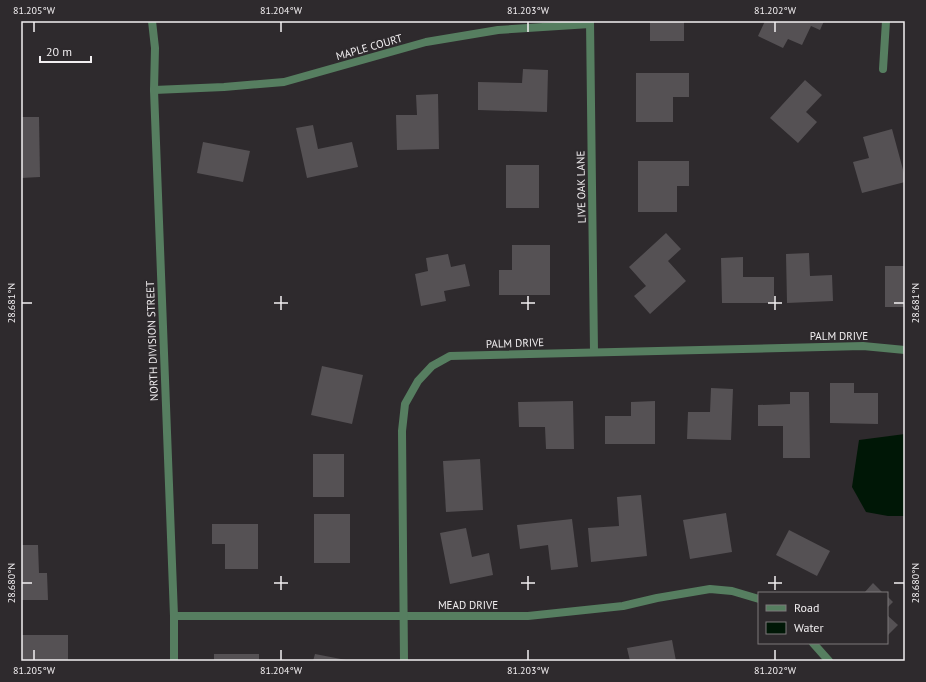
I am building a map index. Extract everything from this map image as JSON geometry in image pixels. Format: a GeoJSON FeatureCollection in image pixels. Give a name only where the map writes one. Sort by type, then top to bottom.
{"type":"FeatureCollection","features":[{"type":"Feature","properties":{"kind":"street","name":"NORTH DIVISION STREET"},"geometry":{"type":"LineString","coordinates":[[152,21],[155,48],[154,90],[174,616],[174,661]]}},
{"type":"Feature","properties":{"kind":"street"},"geometry":{"type":"LineString","coordinates":[[883,68],[886,21]]}},
{"type":"Feature","properties":{"kind":"street","name":"MAPLE COURT"},"geometry":{"type":"LineString","coordinates":[[154,90],[224,87],[284,82],[426,42],[498,30],[590,22]]}},
{"type":"Feature","properties":{"kind":"street","name":"LIVE OAK LANE"},"geometry":{"type":"LineString","coordinates":[[590,22],[594,352]]}},
{"type":"Feature","properties":{"kind":"street","name":"PALM DRIVE"},"geometry":{"type":"LineString","coordinates":[[404,661],[402,431],[405,404],[418,381],[432,366],[450,356],[863,346],[905,350]]}},
{"type":"Feature","properties":{"kind":"street","name":"MEAD DRIVE"},"geometry":{"type":"LineString","coordinates":[[174,616],[528,616],[623,606],[657,598],[710,589],[732,591],[758,599]]}},
{"type":"Feature","properties":{"kind":"street"},"geometry":{"type":"LineString","coordinates":[[814,644],[829,661]]}},
{"type":"Feature","properties":{"kind":"water"},"geometry":{"type":"Polygon","coordinates":[[[905,434],[905,516],[888,516],[866,512],[852,487],[859,440],[905,434]]]}},
{"type":"Feature","properties":{"kind":"building"},"geometry":{"type":"Polygon","coordinates":[[[650,21],[684,21],[684,41],[650,41],[650,21]]]}},
{"type":"Feature","properties":{"kind":"building"},"geometry":{"type":"Polygon","coordinates":[[[765,21],[824,21],[820,30],[811,26],[802,45],[788,39],[783,48],[758,36],[765,21]]]}},
{"type":"Feature","properties":{"kind":"building"},"geometry":{"type":"Polygon","coordinates":[[[523,69],[548,70],[547,112],[478,110],[478,82],[522,83],[523,69]]]}},
{"type":"Feature","properties":{"kind":"building"},"geometry":{"type":"Polygon","coordinates":[[[636,73],[689,73],[689,97],[673,97],[673,122],[636,122],[636,73]]]}},
{"type":"Feature","properties":{"kind":"building"},"geometry":{"type":"Polygon","coordinates":[[[805,80],[822,95],[806,112],[817,122],[798,143],[770,118],[805,80]]]}},
{"type":"Feature","properties":{"kind":"building"},"geometry":{"type":"Polygon","coordinates":[[[438,94],[439,149],[397,150],[396,115],[417,115],[416,95],[438,94]]]}},
{"type":"Feature","properties":{"kind":"building"},"geometry":{"type":"Polygon","coordinates":[[[21,117],[39,117],[40,177],[21,178],[21,117]]]}},
{"type":"Feature","properties":{"kind":"building"},"geometry":{"type":"Polygon","coordinates":[[[313,125],[318,149],[352,142],[358,167],[307,178],[296,128],[313,125]]]}},
{"type":"Feature","properties":{"kind":"building"},"geometry":{"type":"Polygon","coordinates":[[[892,129],[905,182],[862,193],[853,162],[869,158],[863,137],[892,129]]]}},
{"type":"Feature","properties":{"kind":"building"},"geometry":{"type":"Polygon","coordinates":[[[203,142],[250,151],[243,182],[197,173],[203,142]]]}},
{"type":"Feature","properties":{"kind":"building"},"geometry":{"type":"Polygon","coordinates":[[[638,161],[689,161],[689,186],[677,186],[677,212],[638,212],[638,161]]]}},
{"type":"Feature","properties":{"kind":"building"},"geometry":{"type":"Polygon","coordinates":[[[506,165],[539,165],[539,208],[506,208],[506,165]]]}},
{"type":"Feature","properties":{"kind":"building"},"geometry":{"type":"Polygon","coordinates":[[[666,233],[681,249],[668,261],[686,281],[650,314],[634,296],[646,286],[629,267],[666,233]]]}},
{"type":"Feature","properties":{"kind":"building"},"geometry":{"type":"Polygon","coordinates":[[[512,245],[550,245],[550,295],[499,295],[499,270],[512,270],[512,245]]]}},
{"type":"Feature","properties":{"kind":"building"},"geometry":{"type":"Polygon","coordinates":[[[809,253],[810,276],[832,275],[833,301],[787,303],[786,254],[809,253]]]}},
{"type":"Feature","properties":{"kind":"building"},"geometry":{"type":"Polygon","coordinates":[[[448,254],[451,267],[465,264],[470,286],[444,291],[446,301],[421,306],[415,274],[428,271],[426,258],[448,254]]]}},
{"type":"Feature","properties":{"kind":"building"},"geometry":{"type":"Polygon","coordinates":[[[743,257],[743,277],[774,277],[774,303],[722,303],[721,258],[743,257]]]}},
{"type":"Feature","properties":{"kind":"building"},"geometry":{"type":"Polygon","coordinates":[[[885,266],[905,266],[905,307],[885,307],[885,266]]]}},
{"type":"Feature","properties":{"kind":"building"},"geometry":{"type":"Polygon","coordinates":[[[322,366],[363,375],[352,424],[311,415],[322,366]]]}},
{"type":"Feature","properties":{"kind":"building"},"geometry":{"type":"Polygon","coordinates":[[[830,383],[854,383],[854,393],[878,393],[878,424],[830,423],[830,383]]]}},
{"type":"Feature","properties":{"kind":"building"},"geometry":{"type":"Polygon","coordinates":[[[711,388],[733,389],[731,440],[687,439],[688,412],[710,412],[711,388]]]}},
{"type":"Feature","properties":{"kind":"building"},"geometry":{"type":"Polygon","coordinates":[[[790,392],[809,392],[810,458],[783,458],[783,426],[758,426],[758,405],[790,404],[790,392]]]}},
{"type":"Feature","properties":{"kind":"building"},"geometry":{"type":"Polygon","coordinates":[[[573,401],[574,449],[546,449],[545,427],[519,427],[518,402],[573,401]]]}},
{"type":"Feature","properties":{"kind":"building"},"geometry":{"type":"Polygon","coordinates":[[[655,401],[655,444],[605,444],[605,416],[631,416],[631,402],[655,401]]]}},
{"type":"Feature","properties":{"kind":"building"},"geometry":{"type":"Polygon","coordinates":[[[313,454],[344,454],[344,497],[313,497],[313,454]]]}},
{"type":"Feature","properties":{"kind":"building"},"geometry":{"type":"Polygon","coordinates":[[[480,459],[483,510],[446,512],[443,461],[480,459]]]}},
{"type":"Feature","properties":{"kind":"building"},"geometry":{"type":"Polygon","coordinates":[[[641,495],[647,556],[591,562],[588,528],[619,526],[617,497],[641,495]]]}},
{"type":"Feature","properties":{"kind":"building"},"geometry":{"type":"Polygon","coordinates":[[[726,513],[732,552],[690,559],[683,520],[726,513]]]}},
{"type":"Feature","properties":{"kind":"building"},"geometry":{"type":"Polygon","coordinates":[[[314,514],[350,514],[350,563],[314,563],[314,514]]]}},
{"type":"Feature","properties":{"kind":"building"},"geometry":{"type":"Polygon","coordinates":[[[572,519],[578,567],[551,570],[548,545],[520,549],[517,525],[572,519]]]}},
{"type":"Feature","properties":{"kind":"building"},"geometry":{"type":"Polygon","coordinates":[[[212,524],[258,524],[258,569],[225,569],[225,544],[212,544],[212,524]]]}},
{"type":"Feature","properties":{"kind":"building"},"geometry":{"type":"Polygon","coordinates":[[[466,528],[472,557],[489,553],[493,575],[450,584],[440,533],[466,528]]]}},
{"type":"Feature","properties":{"kind":"building"},"geometry":{"type":"Polygon","coordinates":[[[789,530],[830,551],[817,576],[776,555],[789,530]]]}},
{"type":"Feature","properties":{"kind":"building"},"geometry":{"type":"Polygon","coordinates":[[[21,545],[38,545],[39,573],[47,573],[48,600],[21,600],[21,545]]]}},
{"type":"Feature","properties":{"kind":"building"},"geometry":{"type":"Polygon","coordinates":[[[873,583],[882,592],[865,592],[873,583]]]}},
{"type":"Feature","properties":{"kind":"building"},"geometry":{"type":"Polygon","coordinates":[[[888,597],[893,602],[888,607],[888,597]]]}},
{"type":"Feature","properties":{"kind":"building"},"geometry":{"type":"Polygon","coordinates":[[[888,616],[898,625],[888,635],[888,616]]]}},
{"type":"Feature","properties":{"kind":"building"},"geometry":{"type":"Polygon","coordinates":[[[21,635],[68,635],[68,661],[21,661],[21,635]]]}},
{"type":"Feature","properties":{"kind":"building"},"geometry":{"type":"Polygon","coordinates":[[[672,640],[676,661],[630,661],[627,648],[672,640]]]}},
{"type":"Feature","properties":{"kind":"building"},"geometry":{"type":"Polygon","coordinates":[[[214,654],[259,654],[259,661],[214,661],[214,654]]]}},
{"type":"Feature","properties":{"kind":"building"},"geometry":{"type":"Polygon","coordinates":[[[315,654],[346,660],[346,661],[313,661],[315,654]]]}}]}
